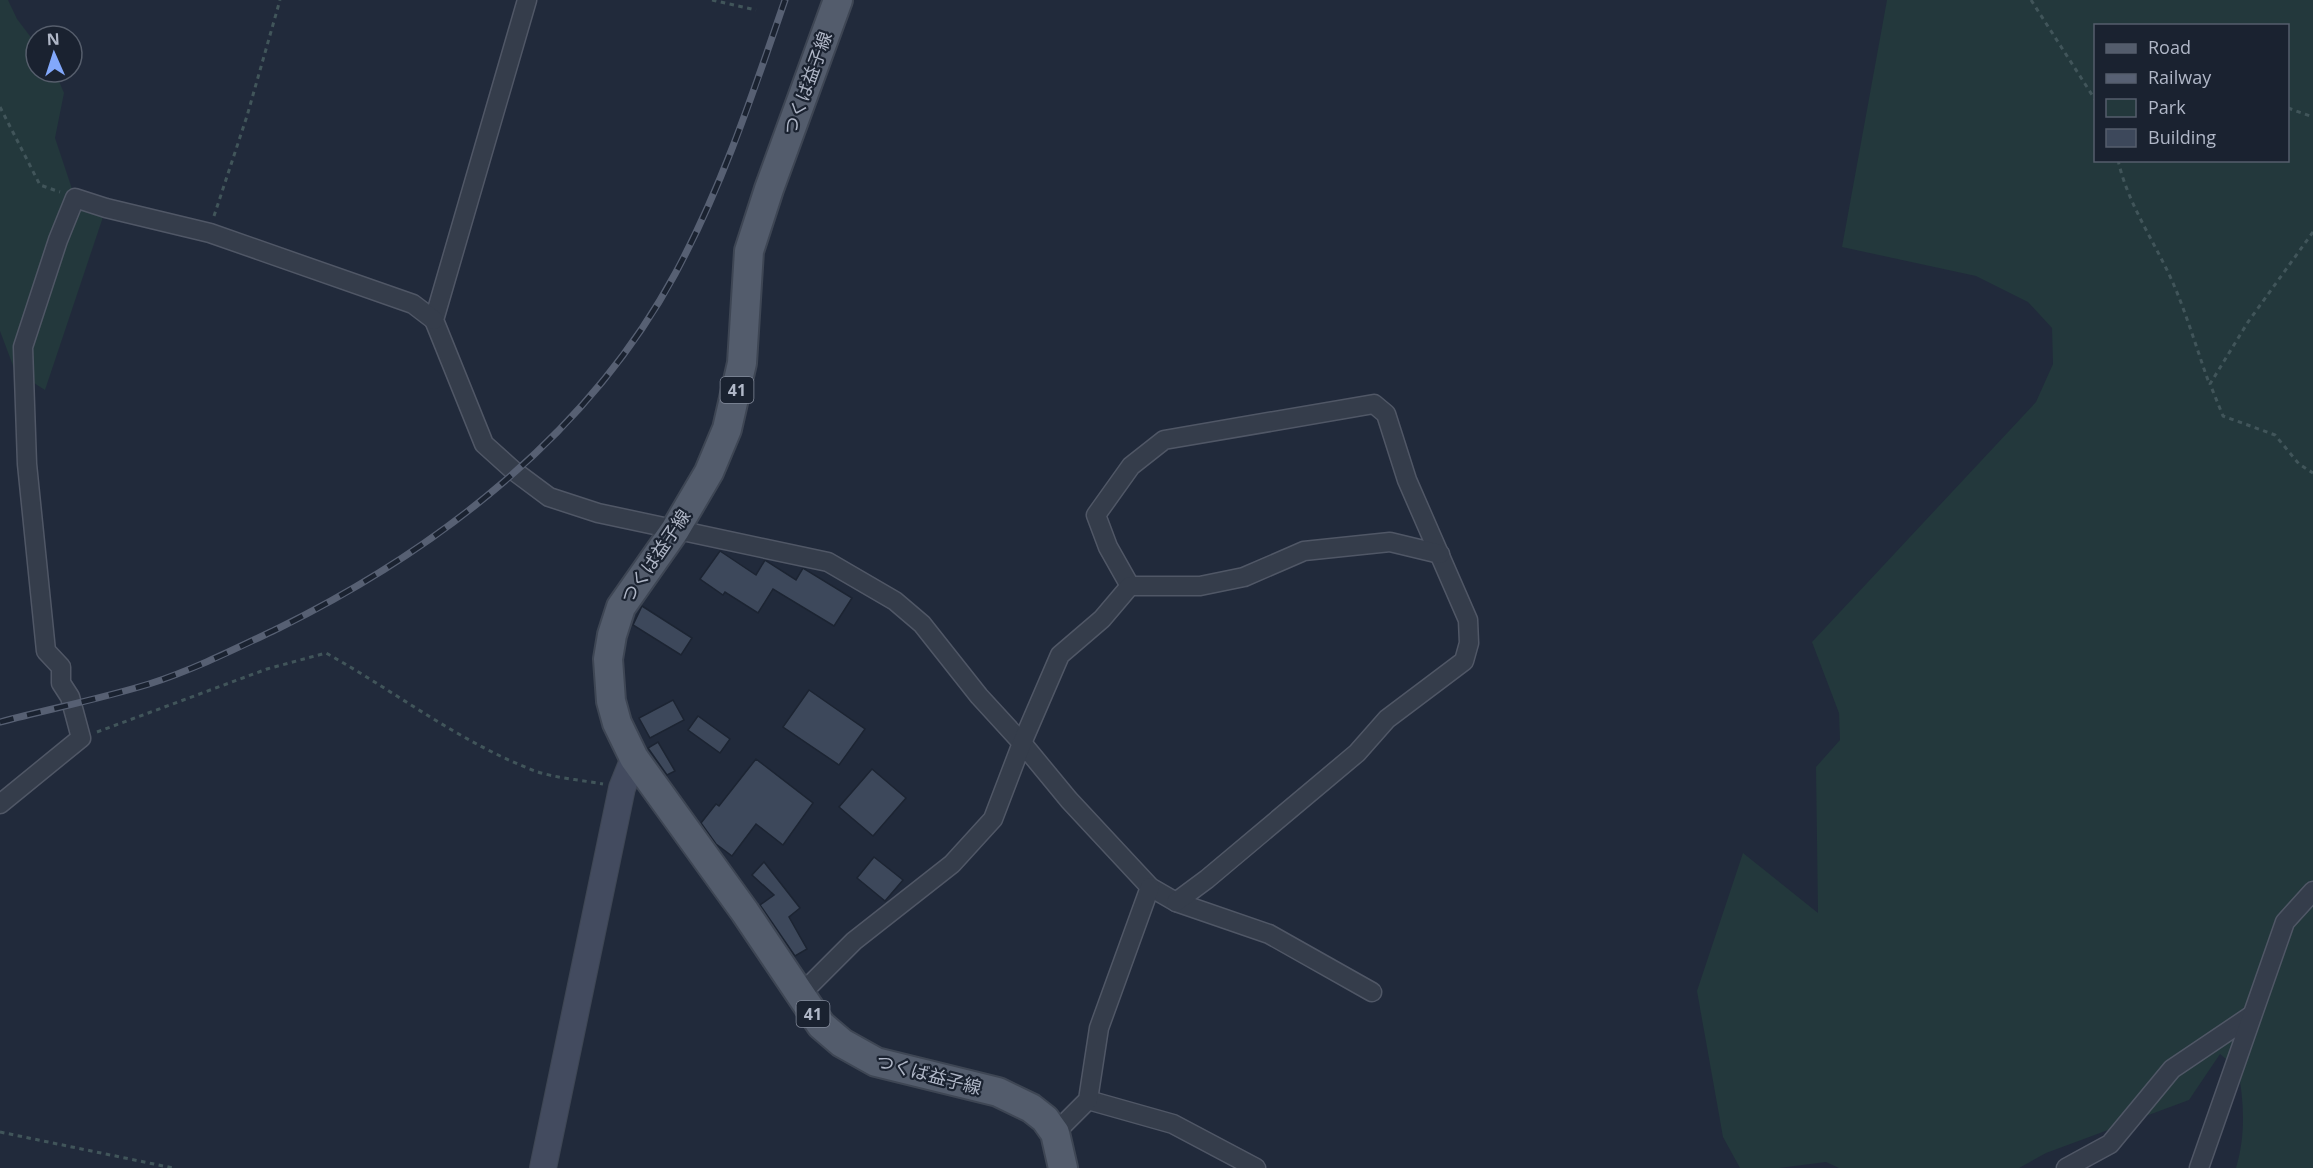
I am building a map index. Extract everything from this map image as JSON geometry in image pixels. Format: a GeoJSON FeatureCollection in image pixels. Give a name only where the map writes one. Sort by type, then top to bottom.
{"type":"FeatureCollection","features":[{"type":"Feature","properties":{"kind":"main road","name":"つくば益子線"},"geometry":{"type":"LineString","coordinates":[[838,0],[769,189],[749,251],[742,363],[727,429],[709,472],[675,530],[621,607],[612,635],[608,659],[611,701],[617,723],[634,758],[745,912],[821,1025],[842,1043],[876,1062],[998,1092],[1031,1108],[1045,1119],[1055,1133],[1063,1168]]}},
{"type":"Feature","properties":{"kind":"street"},"geometry":{"type":"LineString","coordinates":[[434,320],[527,0]]}},
{"type":"Feature","properties":{"kind":"street"},"geometry":{"type":"LineString","coordinates":[[0,804],[81,738],[70,697],[61,683],[61,667],[46,651],[27,464],[23,347],[58,240],[75,198],[105,208],[210,233],[413,304],[434,320],[484,444],[514,471],[549,497],[598,513],[828,562],[895,601],[922,624],[979,696],[1069,800],[1150,887],[1176,902],[1269,934],[1372,992]]}},
{"type":"Feature","properties":{"kind":"street"},"geometry":{"type":"LineString","coordinates":[[1130,586],[1108,547],[1096,515],[1131,466],[1164,440],[1374,404],[1386,414],[1407,480],[1468,620],[1469,643],[1464,661],[1387,719],[1357,753],[1207,879],[1176,902]]}},
{"type":"Feature","properties":{"kind":"street"},"geometry":{"type":"LineString","coordinates":[[800,995],[854,941],[952,864],[993,819],[1022,743],[1060,655],[1102,619],[1130,586],[1200,586],[1244,577],[1304,551],[1380,543],[1390,542],[1440,554]]}},
{"type":"Feature","properties":{"kind":"street"},"geometry":{"type":"LineString","coordinates":[[543,1168],[622,788],[634,758]]}},
{"type":"Feature","properties":{"kind":"street"},"geometry":{"type":"LineString","coordinates":[[1055,1133],[1088,1100],[1099,1028],[1150,887]]}},
{"type":"Feature","properties":{"kind":"street"},"geometry":{"type":"LineString","coordinates":[[2199,1168],[2285,922],[2313,891]]}},
{"type":"Feature","properties":{"kind":"street"},"geometry":{"type":"LineString","coordinates":[[2066,1168],[2110,1144],[2172,1069],[2252,1015]]}},
{"type":"Feature","properties":{"kind":"street"},"geometry":{"type":"LineString","coordinates":[[1088,1100],[1173,1124],[1257,1168]]}},
{"type":"Feature","properties":{"kind":"path"},"geometry":{"type":"LineString","coordinates":[[210,233],[280,0]]}},
{"type":"Feature","properties":{"kind":"path"},"geometry":{"type":"LineString","coordinates":[[712,0],[756,10]]}},
{"type":"Feature","properties":{"kind":"path"},"geometry":{"type":"LineString","coordinates":[[2031,0],[2094,97]]}},
{"type":"Feature","properties":{"kind":"path"},"geometry":{"type":"LineString","coordinates":[[0,107],[40,185],[75,198]]}},
{"type":"Feature","properties":{"kind":"path"},"geometry":{"type":"LineString","coordinates":[[2289,108],[2313,117]]}},
{"type":"Feature","properties":{"kind":"path"},"geometry":{"type":"LineString","coordinates":[[2118,162],[2122,177],[2140,218],[2173,282],[2223,416],[2275,435],[2299,465],[2313,473]]}},
{"type":"Feature","properties":{"kind":"path"},"geometry":{"type":"LineString","coordinates":[[2210,384],[2248,322],[2313,232]]}},
{"type":"Feature","properties":{"kind":"path"},"geometry":{"type":"LineString","coordinates":[[81,738],[267,669],[326,653],[365,675],[456,734],[536,771],[622,788]]}},
{"type":"Feature","properties":{"kind":"path"},"geometry":{"type":"LineString","coordinates":[[0,1132],[173,1168]]}},
{"type":"Feature","properties":{"kind":"green space"},"geometry":{"type":"Polygon","coordinates":[[[0,0],[8,0],[24,28],[24,84],[60,84],[64,93],[55,138],[75,198],[106,208],[45,390],[15,371],[0,331],[0,0]]]}},
{"type":"Feature","properties":{"kind":"green space"},"geometry":{"type":"Polygon","coordinates":[[[1887,0],[2313,0],[2313,1168],[2236,1168],[2243,1131],[2240,1082],[2238,1069],[2220,1054],[2189,1100],[2046,1153],[2019,1168],[1839,1168],[1826,1162],[1779,1168],[1740,1168],[1723,1137],[1697,991],[1743,853],[1818,913],[1816,767],[1840,740],[1839,713],[1812,642],[2036,402],[2053,364],[2052,328],[2028,302],[1976,276],[1842,247],[1887,0]]]}},
{"type":"Feature","properties":{"kind":"building"},"geometry":{"type":"Polygon","coordinates":[[[720,551],[756,575],[765,560],[796,580],[803,568],[852,598],[834,626],[773,589],[758,613],[725,592],[723,595],[700,579],[720,551]]]}},
{"type":"Feature","properties":{"kind":"building"},"geometry":{"type":"Polygon","coordinates":[[[642,606],[692,638],[681,655],[633,625],[642,606]]]}},
{"type":"Feature","properties":{"kind":"building"},"geometry":{"type":"Polygon","coordinates":[[[809,690],[865,729],[839,765],[783,727],[809,690]]]}},
{"type":"Feature","properties":{"kind":"building"},"geometry":{"type":"Polygon","coordinates":[[[673,700],[684,720],[650,738],[639,718],[673,700]]]}},
{"type":"Feature","properties":{"kind":"building"},"geometry":{"type":"Polygon","coordinates":[[[698,716],[730,739],[720,753],[688,730],[698,716]]]}},
{"type":"Feature","properties":{"kind":"building"},"geometry":{"type":"Polygon","coordinates":[[[658,742],[675,771],[667,775],[648,748],[658,742]]]}},
{"type":"Feature","properties":{"kind":"building"},"geometry":{"type":"Polygon","coordinates":[[[756,759],[813,803],[783,845],[756,824],[732,856],[716,844],[701,823],[716,804],[719,806],[756,759]]]}},
{"type":"Feature","properties":{"kind":"building"},"geometry":{"type":"Polygon","coordinates":[[[872,769],[906,798],[873,836],[839,807],[872,769]]]}},
{"type":"Feature","properties":{"kind":"building"},"geometry":{"type":"Polygon","coordinates":[[[874,857],[903,880],[885,901],[857,878],[874,857]]]}},
{"type":"Feature","properties":{"kind":"building"},"geometry":{"type":"Polygon","coordinates":[[[764,862],[800,908],[789,917],[807,949],[795,956],[760,905],[774,895],[752,875],[764,862]]]}},
{"type":"Feature","properties":{"kind":"railway"},"geometry":{"type":"LineString","coordinates":[[0,722],[149,684],[198,665],[279,628],[338,597],[396,562],[452,523],[505,481],[554,435],[599,385],[640,332],[675,274],[722,174],[749,105],[785,0]]}}]}
